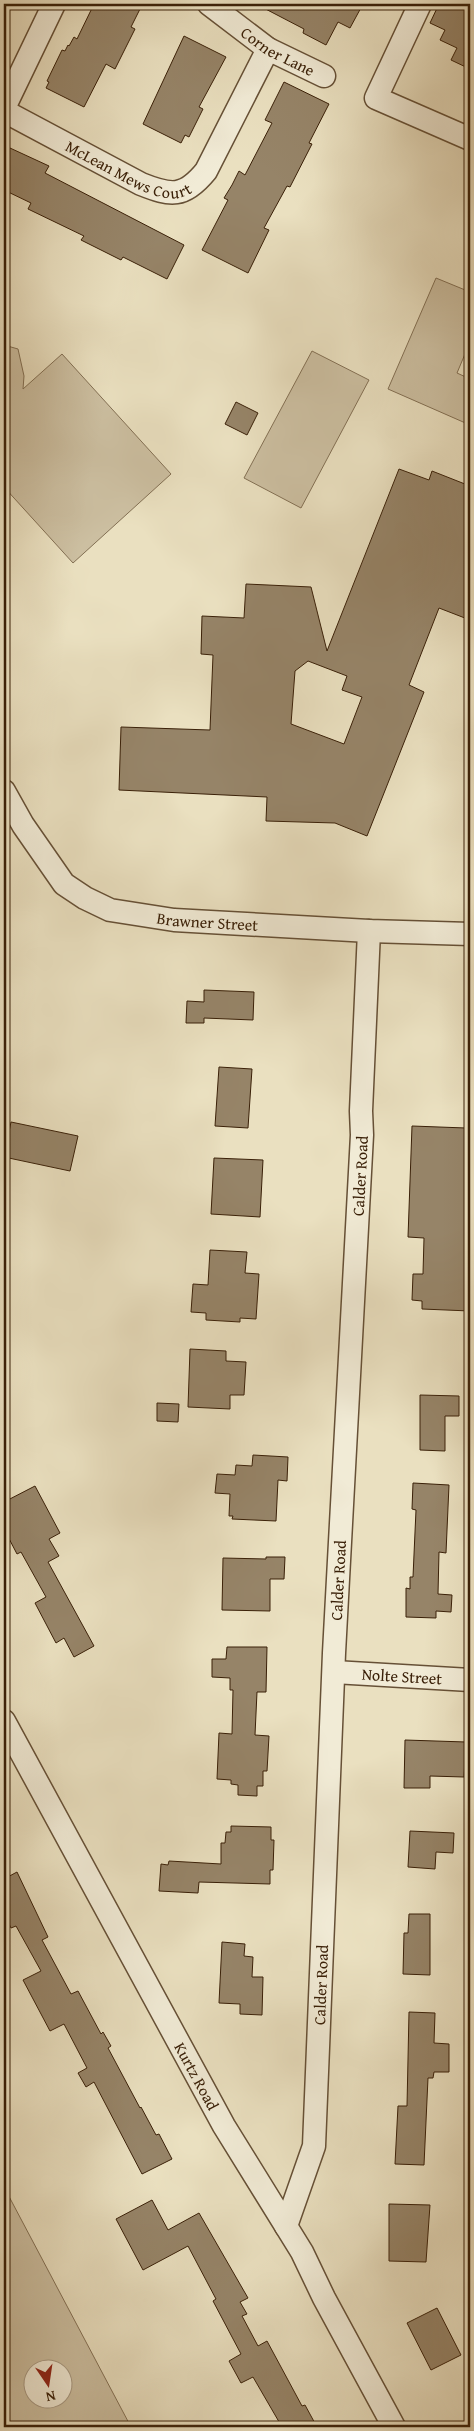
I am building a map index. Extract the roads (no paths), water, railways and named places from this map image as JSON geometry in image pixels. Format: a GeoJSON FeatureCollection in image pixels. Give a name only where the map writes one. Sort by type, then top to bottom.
{"type":"FeatureCollection","features":[{"type":"Feature","properties":{"kind":"street","name":"McLean Mews Court"},"geometry":{"type":"LineString","coordinates":[[54,4],[4,109],[141,184],[165,193],[182,192],[197,182],[206,171],[268,49]]}},
{"type":"Feature","properties":{"kind":"street","name":"Corner Lane"},"geometry":{"type":"LineString","coordinates":[[210,4],[268,49],[324,76]]}},
{"type":"Feature","properties":{"kind":"street"},"geometry":{"type":"LineString","coordinates":[[420,4],[376,98],[470,139]]}},
{"type":"Feature","properties":{"kind":"street","name":"Brawner Street"},"geometry":{"type":"LineString","coordinates":[[4,790],[27,832],[64,884],[85,898],[110,910],[174,920],[369,931],[470,934]]}},
{"type":"Feature","properties":{"kind":"street","name":"Calder Road"},"geometry":{"type":"LineString","coordinates":[[286,2226],[314,2146],[334,1672],[362,1135],[361,1111],[369,931]]}},
{"type":"Feature","properties":{"kind":"street","name":"Nolte Street"},"geometry":{"type":"LineString","coordinates":[[334,1672],[470,1680]]}},
{"type":"Feature","properties":{"kind":"street","name":"Kurtz Road"},"geometry":{"type":"LineString","coordinates":[[4,1721],[224,2126],[302,2252],[324,2298],[394,2427]]}}]}
